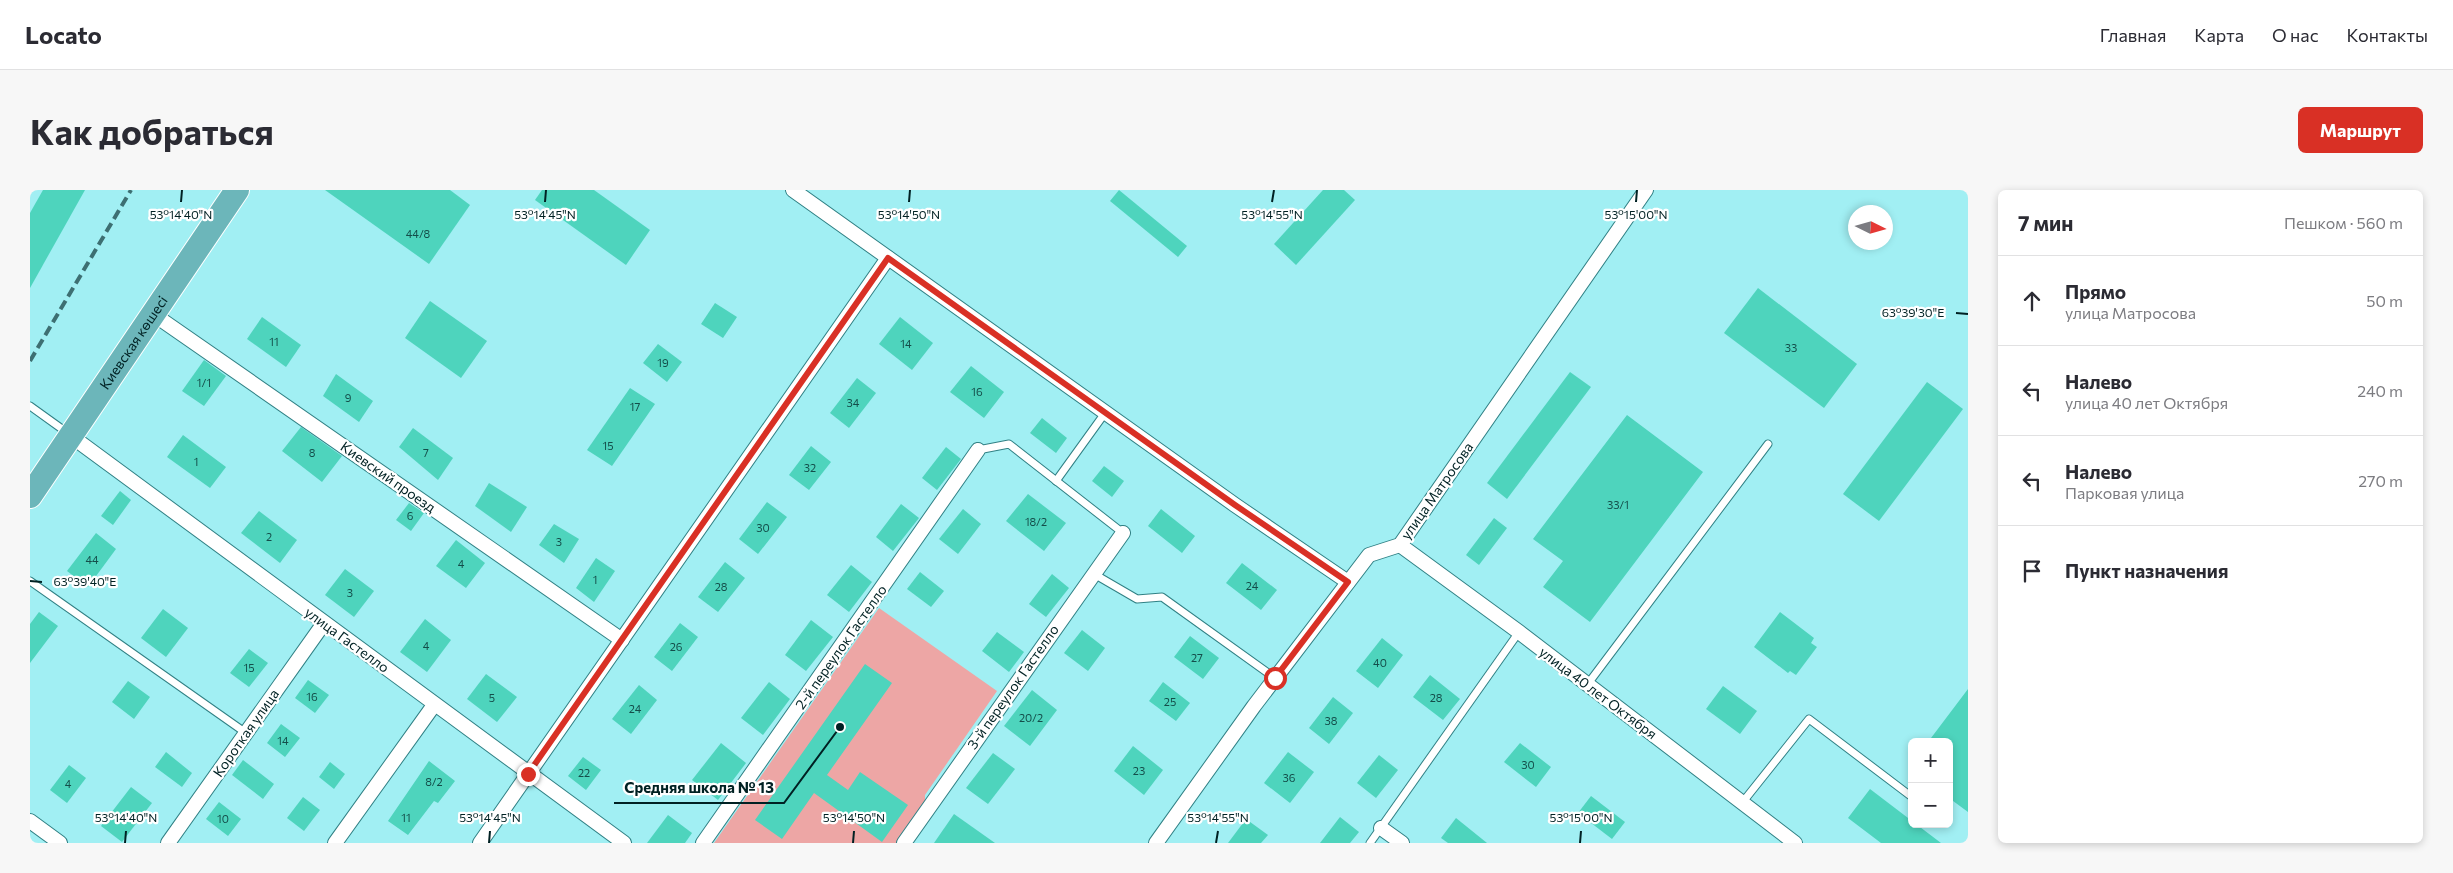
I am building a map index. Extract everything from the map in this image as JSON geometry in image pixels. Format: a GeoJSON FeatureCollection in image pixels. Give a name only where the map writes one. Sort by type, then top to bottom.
{"type":"FeatureCollection","features":[{"type":"Feature","properties":{"kind":"highway","name":"Киевская көшесі"},"geometry":{"type":"LineString","coordinates":[[30,496],[237,190]]}},
{"type":"Feature","properties":{"kind":"street"},"geometry":{"type":"LineString","coordinates":[[793,190],[1105,413],[1348,582]]}},
{"type":"Feature","properties":{"kind":"street","name":"улица Матросова"},"geometry":{"type":"LineString","coordinates":[[1156,843],[1275,678],[1369,555],[1400,545],[1646,190]]}},
{"type":"Feature","properties":{"kind":"street"},"geometry":{"type":"LineString","coordinates":[[480,843],[888,258]]}},
{"type":"Feature","properties":{"kind":"street","name":"Киевский проезд"},"geometry":{"type":"LineString","coordinates":[[153,314],[622,640]]}},
{"type":"Feature","properties":{"kind":"street","name":"улица Гастелло"},"geometry":{"type":"LineString","coordinates":[[71,436],[624,843]]}},
{"type":"Feature","properties":{"kind":"street","name":"2-й переулок Гастелло"},"geometry":{"type":"LineString","coordinates":[[703,843],[978,450]]}},
{"type":"Feature","properties":{"kind":"street","name":"3-й переулок Гастелло"},"geometry":{"type":"LineString","coordinates":[[904,843],[1123,533]]}},
{"type":"Feature","properties":{"kind":"street","name":"улица 40 лет Октября"},"geometry":{"type":"LineString","coordinates":[[1400,545],[1519,632],[1795,843]]}},
{"type":"Feature","properties":{"kind":"street","name":"Короткая улица"},"geometry":{"type":"LineString","coordinates":[[168,843],[324,624]]}},
{"type":"Feature","properties":{"kind":"street"},"geometry":{"type":"LineString","coordinates":[[335,843],[434,705]]}},
{"type":"Feature","properties":{"kind":"street"},"geometry":{"type":"LineString","coordinates":[[30,821],[60,843]]}},
{"type":"Feature","properties":{"kind":"street"},"geometry":{"type":"LineString","coordinates":[[1381,828],[1402,843]]}},
{"type":"Feature","properties":{"kind":"lane"},"geometry":{"type":"LineString","coordinates":[[30,406],[71,436]]}},
{"type":"Feature","properties":{"kind":"lane"},"geometry":{"type":"LineString","coordinates":[[1056,481],[1105,413]]}},
{"type":"Feature","properties":{"kind":"lane"},"geometry":{"type":"LineString","coordinates":[[978,450],[1009,444],[1123,533]]}},
{"type":"Feature","properties":{"kind":"lane"},"geometry":{"type":"LineString","coordinates":[[1588,685],[1768,444]]}},
{"type":"Feature","properties":{"kind":"lane"},"geometry":{"type":"LineString","coordinates":[[1094,574],[1137,599],[1162,597],[1275,678]]}},
{"type":"Feature","properties":{"kind":"lane"},"geometry":{"type":"LineString","coordinates":[[30,581],[246,733]]}},
{"type":"Feature","properties":{"kind":"lane"},"geometry":{"type":"LineString","coordinates":[[1370,843],[1519,632]]}},
{"type":"Feature","properties":{"kind":"lane"},"geometry":{"type":"LineString","coordinates":[[1742,803],[1809,720],[1908,794]]}},
{"type":"Feature","properties":{"kind":"shaded area"},"geometry":{"type":"Polygon","coordinates":[[[879,608],[997,691],[925,795],[925,805],[898,843],[714,843],[879,608]]]}},
{"type":"Feature","properties":{"kind":"building"},"geometry":{"type":"Polygon","coordinates":[[[43,190],[85,190],[30,288],[30,213],[43,190]]]}},
{"type":"Feature","properties":{"kind":"building"},"geometry":{"type":"Polygon","coordinates":[[[325,190],[450,190],[470,205],[429,264],[325,190]]]}},
{"type":"Feature","properties":{"kind":"building"},"geometry":{"type":"Polygon","coordinates":[[[542,190],[594,190],[650,230],[626,265],[535,200],[542,190]]]}},
{"type":"Feature","properties":{"kind":"building"},"geometry":{"type":"Polygon","coordinates":[[[1119,190],[1187,246],[1178,257],[1110,201],[1119,190]]]}},
{"type":"Feature","properties":{"kind":"building"},"geometry":{"type":"Polygon","coordinates":[[[1323,190],[1344,190],[1355,200],[1296,265],[1274,244],[1323,190]]]}},
{"type":"Feature","properties":{"kind":"building"},"geometry":{"type":"Polygon","coordinates":[[[1758,288],[1857,364],[1824,408],[1724,333],[1758,288]]]}},
{"type":"Feature","properties":{"kind":"building"},"geometry":{"type":"Polygon","coordinates":[[[430,301],[487,341],[461,378],[405,338],[430,301]]]}},
{"type":"Feature","properties":{"kind":"building"},"geometry":{"type":"Polygon","coordinates":[[[715,303],[737,317],[723,338],[701,324],[715,303]]]}},
{"type":"Feature","properties":{"kind":"building"},"geometry":{"type":"Polygon","coordinates":[[[262,317],[301,345],[286,367],[247,339],[262,317]]]}},
{"type":"Feature","properties":{"kind":"building"},"geometry":{"type":"Polygon","coordinates":[[[900,317],[933,343],[912,370],[879,344],[900,317]]]}},
{"type":"Feature","properties":{"kind":"building"},"geometry":{"type":"Polygon","coordinates":[[[658,344],[682,362],[667,382],[643,363],[658,344]]]}},
{"type":"Feature","properties":{"kind":"building"},"geometry":{"type":"Polygon","coordinates":[[[204,360],[226,376],[204,406],[182,391],[204,360]]]}},
{"type":"Feature","properties":{"kind":"building"},"geometry":{"type":"Polygon","coordinates":[[[971,366],[1004,392],[984,418],[950,392],[971,366]]]}},
{"type":"Feature","properties":{"kind":"building"},"geometry":{"type":"Polygon","coordinates":[[[1570,372],[1591,387],[1507,499],[1487,483],[1570,372]]]}},
{"type":"Feature","properties":{"kind":"building"},"geometry":{"type":"Polygon","coordinates":[[[336,374],[373,401],[359,422],[323,396],[336,374]]]}},
{"type":"Feature","properties":{"kind":"building"},"geometry":{"type":"Polygon","coordinates":[[[857,378],[876,393],[849,428],[830,413],[857,378]]]}},
{"type":"Feature","properties":{"kind":"building"},"geometry":{"type":"Polygon","coordinates":[[[1927,382],[1963,409],[1879,521],[1843,494],[1927,382]]]}},
{"type":"Feature","properties":{"kind":"building"},"geometry":{"type":"Polygon","coordinates":[[[630,388],[655,404],[612,466],[587,450],[630,388]]]}},
{"type":"Feature","properties":{"kind":"building"},"geometry":{"type":"Polygon","coordinates":[[[1627,415],[1703,472],[1590,622],[1543,587],[1563,561],[1533,539],[1627,415]]]}},
{"type":"Feature","properties":{"kind":"building"},"geometry":{"type":"Polygon","coordinates":[[[1042,418],[1067,438],[1056,453],[1030,433],[1042,418]]]}},
{"type":"Feature","properties":{"kind":"building"},"geometry":{"type":"Polygon","coordinates":[[[301,427],[342,456],[322,482],[282,451],[301,427]]]}},
{"type":"Feature","properties":{"kind":"building"},"geometry":{"type":"Polygon","coordinates":[[[413,428],[453,458],[438,480],[399,447],[413,428]]]}},
{"type":"Feature","properties":{"kind":"building"},"geometry":{"type":"Polygon","coordinates":[[[183,435],[226,467],[210,488],[167,457],[183,435]]]}},
{"type":"Feature","properties":{"kind":"building"},"geometry":{"type":"Polygon","coordinates":[[[811,446],[831,462],[809,490],[789,475],[811,446]]]}},
{"type":"Feature","properties":{"kind":"building"},"geometry":{"type":"Polygon","coordinates":[[[946,447],[961,459],[937,490],[922,478],[946,447]]]}},
{"type":"Feature","properties":{"kind":"building"},"geometry":{"type":"Polygon","coordinates":[[[1104,466],[1124,481],[1112,497],[1092,481],[1104,466]]]}},
{"type":"Feature","properties":{"kind":"building"},"geometry":{"type":"Polygon","coordinates":[[[489,483],[527,507],[511,532],[475,506],[489,483]]]}},
{"type":"Feature","properties":{"kind":"building"},"geometry":{"type":"Polygon","coordinates":[[[120,491],[131,500],[113,525],[101,516],[120,491]]]}},
{"type":"Feature","properties":{"kind":"building"},"geometry":{"type":"Polygon","coordinates":[[[1028,494],[1066,523],[1044,551],[1006,521],[1028,494]]]}},
{"type":"Feature","properties":{"kind":"building"},"geometry":{"type":"Polygon","coordinates":[[[767,502],[787,517],[758,554],[739,539],[767,502]]]}},
{"type":"Feature","properties":{"kind":"building"},"geometry":{"type":"Polygon","coordinates":[[[409,503],[424,513],[411,531],[396,520],[409,503]]]}},
{"type":"Feature","properties":{"kind":"building"},"geometry":{"type":"Polygon","coordinates":[[[901,504],[919,518],[893,551],[876,537],[901,504]]]}},
{"type":"Feature","properties":{"kind":"building"},"geometry":{"type":"Polygon","coordinates":[[[963,509],[981,524],[958,554],[939,539],[963,509]]]}},
{"type":"Feature","properties":{"kind":"building"},"geometry":{"type":"Polygon","coordinates":[[[1161,509],[1195,536],[1182,553],[1148,526],[1161,509]]]}},
{"type":"Feature","properties":{"kind":"building"},"geometry":{"type":"Polygon","coordinates":[[[259,511],[297,540],[280,563],[241,533],[259,511]]]}},
{"type":"Feature","properties":{"kind":"building"},"geometry":{"type":"Polygon","coordinates":[[[1494,518],[1507,528],[1479,565],[1466,555],[1494,518]]]}},
{"type":"Feature","properties":{"kind":"building"},"geometry":{"type":"Polygon","coordinates":[[[554,524],[579,539],[564,563],[539,545],[554,524]]]}},
{"type":"Feature","properties":{"kind":"building"},"geometry":{"type":"Polygon","coordinates":[[[96,533],[116,549],[88,587],[67,571],[96,533]]]}},
{"type":"Feature","properties":{"kind":"building"},"geometry":{"type":"Polygon","coordinates":[[[456,540],[485,563],[466,588],[436,566],[456,540]]]}},
{"type":"Feature","properties":{"kind":"building"},"geometry":{"type":"Polygon","coordinates":[[[596,558],[615,571],[594,602],[576,588],[596,558]]]}},
{"type":"Feature","properties":{"kind":"building"},"geometry":{"type":"Polygon","coordinates":[[[725,562],[745,578],[718,612],[698,597],[725,562]]]}},
{"type":"Feature","properties":{"kind":"building"},"geometry":{"type":"Polygon","coordinates":[[[1242,563],[1277,590],[1261,610],[1226,583],[1242,563]]]}},
{"type":"Feature","properties":{"kind":"building"},"geometry":{"type":"Polygon","coordinates":[[[851,565],[872,582],[849,612],[827,595],[851,565]]]}},
{"type":"Feature","properties":{"kind":"building"},"geometry":{"type":"Polygon","coordinates":[[[345,569],[374,591],[354,617],[325,595],[345,569]]]}},
{"type":"Feature","properties":{"kind":"building"},"geometry":{"type":"Polygon","coordinates":[[[920,572],[944,591],[931,607],[907,589],[920,572]]]}},
{"type":"Feature","properties":{"kind":"building"},"geometry":{"type":"Polygon","coordinates":[[[1052,574],[1069,588],[1046,617],[1029,604],[1052,574]]]}},
{"type":"Feature","properties":{"kind":"building"},"geometry":{"type":"Polygon","coordinates":[[[163,609],[188,628],[166,657],[141,638],[163,609]]]}},
{"type":"Feature","properties":{"kind":"building"},"geometry":{"type":"Polygon","coordinates":[[[39,612],[58,626],[30,663],[30,624],[39,612]]]}},
{"type":"Feature","properties":{"kind":"building"},"geometry":{"type":"Polygon","coordinates":[[[1780,612],[1814,638],[1811,643],[1817,647],[1796,675],[1790,671],[1788,673],[1754,647],[1780,612]]]}},
{"type":"Feature","properties":{"kind":"building"},"geometry":{"type":"Polygon","coordinates":[[[425,619],[451,640],[427,672],[400,652],[425,619]]]}},
{"type":"Feature","properties":{"kind":"building"},"geometry":{"type":"Polygon","coordinates":[[[811,620],[833,637],[806,671],[785,655],[811,620]]]}},
{"type":"Feature","properties":{"kind":"building"},"geometry":{"type":"Polygon","coordinates":[[[680,623],[698,637],[672,671],[654,657],[680,623]]]}},
{"type":"Feature","properties":{"kind":"building"},"geometry":{"type":"Polygon","coordinates":[[[1082,630],[1105,648],[1088,671],[1064,653],[1082,630]]]}},
{"type":"Feature","properties":{"kind":"building"},"geometry":{"type":"Polygon","coordinates":[[[997,632],[1024,652],[1009,672],[982,651],[997,632]]]}},
{"type":"Feature","properties":{"kind":"building"},"geometry":{"type":"Polygon","coordinates":[[[1190,636],[1219,658],[1203,679],[1174,657],[1190,636]]]}},
{"type":"Feature","properties":{"kind":"building"},"geometry":{"type":"Polygon","coordinates":[[[1382,638],[1403,655],[1378,688],[1356,671],[1382,638]]]}},
{"type":"Feature","properties":{"kind":"building"},"geometry":{"type":"Polygon","coordinates":[[[249,649],[268,663],[249,687],[230,673],[249,649]]]}},
{"type":"Feature","properties":{"kind":"building"},"geometry":{"type":"Polygon","coordinates":[[[865,664],[892,683],[827,775],[848,790],[860,772],[908,805],[882,842],[814,793],[782,839],[755,820],[865,664]]]}},
{"type":"Feature","properties":{"kind":"building"},"geometry":{"type":"Polygon","coordinates":[[[486,674],[517,697],[497,722],[467,699],[486,674]]]}},
{"type":"Feature","properties":{"kind":"building"},"geometry":{"type":"Polygon","coordinates":[[[1430,675],[1460,699],[1443,720],[1413,697],[1430,675]]]}},
{"type":"Feature","properties":{"kind":"building"},"geometry":{"type":"Polygon","coordinates":[[[308,680],[329,695],[315,713],[295,698],[308,680]]]}},
{"type":"Feature","properties":{"kind":"building"},"geometry":{"type":"Polygon","coordinates":[[[128,681],[150,697],[134,719],[112,702],[128,681]]]}},
{"type":"Feature","properties":{"kind":"building"},"geometry":{"type":"Polygon","coordinates":[[[769,682],[790,699],[763,735],[741,718],[769,682]]]}},
{"type":"Feature","properties":{"kind":"building"},"geometry":{"type":"Polygon","coordinates":[[[1163,682],[1190,703],[1176,721],[1149,701],[1163,682]]]}},
{"type":"Feature","properties":{"kind":"building"},"geometry":{"type":"Polygon","coordinates":[[[639,685],[657,700],[631,734],[612,719],[639,685]]]}},
{"type":"Feature","properties":{"kind":"building"},"geometry":{"type":"Polygon","coordinates":[[[1723,686],[1757,711],[1740,734],[1706,709],[1723,686]]]}},
{"type":"Feature","properties":{"kind":"building"},"geometry":{"type":"Polygon","coordinates":[[[1968,689],[1968,812],[1953,801],[1953,738],[1931,738],[1968,689]]]}},
{"type":"Feature","properties":{"kind":"building"},"geometry":{"type":"Polygon","coordinates":[[[1032,690],[1057,710],[1030,746],[1004,726],[1032,690]]]}},
{"type":"Feature","properties":{"kind":"building"},"geometry":{"type":"Polygon","coordinates":[[[1333,697],[1353,713],[1329,744],[1309,728],[1333,697]]]}},
{"type":"Feature","properties":{"kind":"building"},"geometry":{"type":"Polygon","coordinates":[[[281,724],[300,738],[285,757],[267,743],[281,724]]]}},
{"type":"Feature","properties":{"kind":"building"},"geometry":{"type":"Polygon","coordinates":[[[721,743],[746,763],[718,800],[692,780],[721,743]]]}},
{"type":"Feature","properties":{"kind":"building"},"geometry":{"type":"Polygon","coordinates":[[[1520,743],[1551,767],[1536,787],[1504,762],[1520,743]]]}},
{"type":"Feature","properties":{"kind":"building"},"geometry":{"type":"Polygon","coordinates":[[[1133,746],[1163,770],[1144,795],[1114,771],[1133,746]]]}},
{"type":"Feature","properties":{"kind":"building"},"geometry":{"type":"Polygon","coordinates":[[[166,752],[192,773],[182,787],[155,767],[166,752]]]}},
{"type":"Feature","properties":{"kind":"building"},"geometry":{"type":"Polygon","coordinates":[[[1288,752],[1314,772],[1290,803],[1264,783],[1288,752]]]}},
{"type":"Feature","properties":{"kind":"building"},"geometry":{"type":"Polygon","coordinates":[[[993,753],[1015,769],[988,804],[966,788],[993,753]]]}},
{"type":"Feature","properties":{"kind":"building"},"geometry":{"type":"Polygon","coordinates":[[[1379,755],[1398,770],[1376,798],[1357,783],[1379,755]]]}},
{"type":"Feature","properties":{"kind":"building"},"geometry":{"type":"Polygon","coordinates":[[[583,757],[601,770],[586,790],[568,776],[583,757]]]}},
{"type":"Feature","properties":{"kind":"building"},"geometry":{"type":"Polygon","coordinates":[[[243,760],[274,784],[263,799],[232,775],[243,760]]]}},
{"type":"Feature","properties":{"kind":"building"},"geometry":{"type":"Polygon","coordinates":[[[429,761],[455,781],[438,803],[434,801],[408,835],[388,821],[429,761]]]}},
{"type":"Feature","properties":{"kind":"building"},"geometry":{"type":"Polygon","coordinates":[[[330,762],[345,774],[334,789],[319,777],[330,762]]]}},
{"type":"Feature","properties":{"kind":"building"},"geometry":{"type":"Polygon","coordinates":[[[69,765],[86,778],[67,803],[50,790],[69,765]]]}},
{"type":"Feature","properties":{"kind":"building"},"geometry":{"type":"Polygon","coordinates":[[[131,787],[152,803],[122,842],[101,826],[131,787]]]}},
{"type":"Feature","properties":{"kind":"building"},"geometry":{"type":"Polygon","coordinates":[[[1870,789],[1908,818],[1908,828],[1921,828],[1941,843],[1881,843],[1848,818],[1870,789]]]}},
{"type":"Feature","properties":{"kind":"building"},"geometry":{"type":"Polygon","coordinates":[[[1591,796],[1625,822],[1612,839],[1578,813],[1591,796]]]}},
{"type":"Feature","properties":{"kind":"building"},"geometry":{"type":"Polygon","coordinates":[[[303,797],[320,810],[304,831],[287,818],[303,797]]]}},
{"type":"Feature","properties":{"kind":"building"},"geometry":{"type":"Polygon","coordinates":[[[219,802],[241,819],[228,836],[206,819],[219,802]]]}},
{"type":"Feature","properties":{"kind":"building"},"geometry":{"type":"Polygon","coordinates":[[[954,814],[995,843],[934,843],[954,814]]]}},
{"type":"Feature","properties":{"kind":"building"},"geometry":{"type":"Polygon","coordinates":[[[668,815],[692,833],[685,843],[647,843],[668,815]]]}},
{"type":"Feature","properties":{"kind":"building"},"geometry":{"type":"Polygon","coordinates":[[[1340,817],[1359,832],[1350,843],[1320,843],[1340,817]]]}},
{"type":"Feature","properties":{"kind":"building"},"geometry":{"type":"Polygon","coordinates":[[[1456,818],[1487,843],[1448,843],[1441,838],[1456,818]]]}},
{"type":"Feature","properties":{"kind":"building"},"geometry":{"type":"Polygon","coordinates":[[[1246,819],[1268,835],[1261,843],[1228,843],[1246,819]]]}},
{"type":"Feature","properties":{"kind":"railway"},"geometry":{"type":"LineString","coordinates":[[30,361],[131,190]]}},
{"type":"Feature","properties":{"kind":"place","name":"Средняя школа № 13"},"geometry":{"type":"Point","coordinates":[840,727]}},
{"type":"Feature","properties":{"kind":"route"},"geometry":{"type":"LineString","coordinates":[[528,774],[888,258],[1235,505],[1348,582],[1275,678]]}}]}
